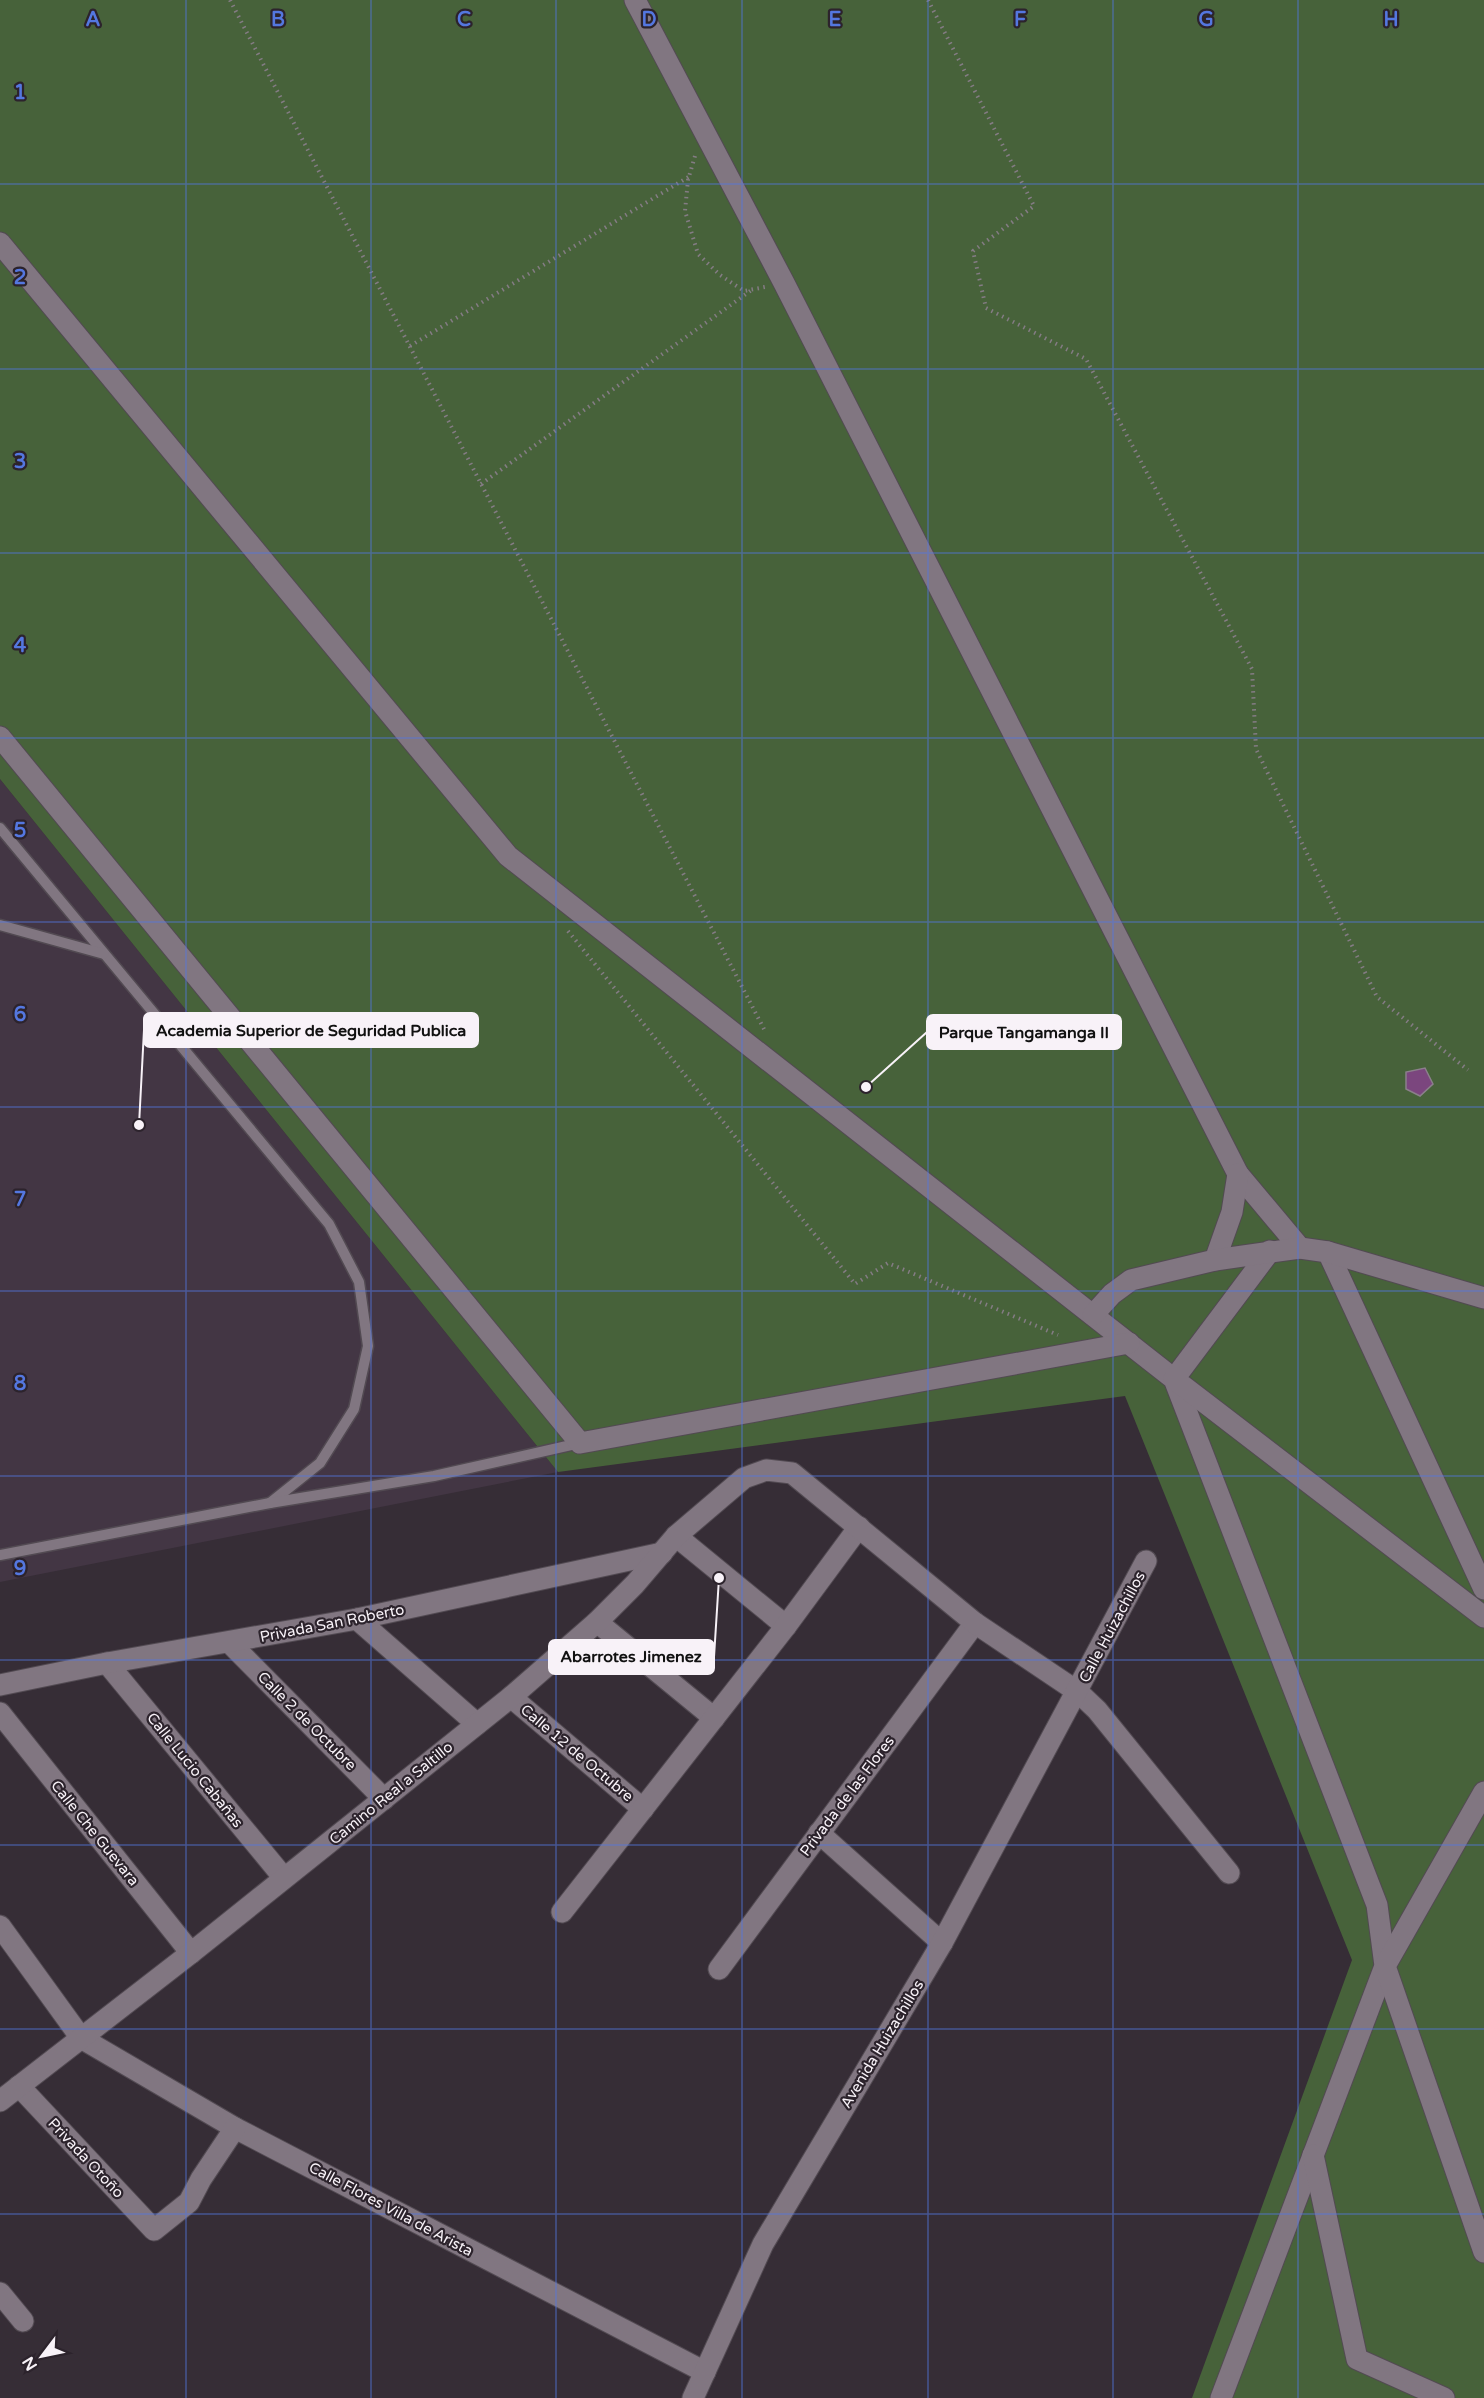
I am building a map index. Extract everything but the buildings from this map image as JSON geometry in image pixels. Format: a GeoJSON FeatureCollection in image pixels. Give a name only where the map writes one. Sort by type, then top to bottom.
{"type":"FeatureCollection","features":[{"type":"Feature","properties":{"kind":"street"},"geometry":{"type":"LineString","coordinates":[[635,0],[784,283],[1238,1174],[1300,1248]]}},
{"type":"Feature","properties":{"kind":"street"},"geometry":{"type":"LineString","coordinates":[[0,243],[508,856],[1174,1379],[1484,1617]]}},
{"type":"Feature","properties":{"kind":"street"},"geometry":{"type":"LineString","coordinates":[[0,737],[580,1443],[1129,1343]]}},
{"type":"Feature","properties":{"kind":"street"},"geometry":{"type":"LineString","coordinates":[[1215,1260],[1232,1212],[1238,1174]]}},
{"type":"Feature","properties":{"kind":"street"},"geometry":{"type":"LineString","coordinates":[[1093,1315],[1112,1294],[1131,1280],[1215,1260],[1300,1248],[1329,1252],[1484,1298]]}},
{"type":"Feature","properties":{"kind":"street"},"geometry":{"type":"LineString","coordinates":[[1174,1379],[1270,1251]]}},
{"type":"Feature","properties":{"kind":"street"},"geometry":{"type":"LineString","coordinates":[[1329,1252],[1484,1589]]}},
{"type":"Feature","properties":{"kind":"street"},"geometry":{"type":"LineString","coordinates":[[1174,1379],[1377,1905],[1385,1966],[1484,2252]]}},
{"type":"Feature","properties":{"kind":"street","name":"Camino Real a Saltillo"},"geometry":{"type":"LineString","coordinates":[[0,2101],[191,1953],[511,1697],[597,1622],[676,1536],[744,1478],[766,1470],[792,1473],[859,1527]]}},
{"type":"Feature","properties":{"kind":"street"},"geometry":{"type":"LineString","coordinates":[[562,1912],[786,1626],[859,1527],[975,1623],[1078,1692],[1097,1710],[1130,1749],[1229,1873]]}},
{"type":"Feature","properties":{"kind":"street"},"geometry":{"type":"LineString","coordinates":[[676,1536],[786,1626]]}},
{"type":"Feature","properties":{"kind":"street","name":"Privada San Roberto"},"geometry":{"type":"LineString","coordinates":[[0,1684],[357,1619],[662,1553]]}},
{"type":"Feature","properties":{"kind":"street","name":"Calle Huizachillos"},"geometry":{"type":"LineString","coordinates":[[1078,1692],[1146,1561]]}},
{"type":"Feature","properties":{"kind":"street"},"geometry":{"type":"LineString","coordinates":[[357,1619],[477,1724]]}},
{"type":"Feature","properties":{"kind":"street"},"geometry":{"type":"LineString","coordinates":[[597,1622],[714,1718]]}},
{"type":"Feature","properties":{"kind":"street","name":"Privada de las Flores"},"geometry":{"type":"LineString","coordinates":[[719,1969],[975,1623]]}},
{"type":"Feature","properties":{"kind":"street","name":"Calle 2 de Octubre"},"geometry":{"type":"LineString","coordinates":[[229,1642],[384,1799]]}},
{"type":"Feature","properties":{"kind":"street","name":"Calle Lucio Cabañas"},"geometry":{"type":"LineString","coordinates":[[107,1663],[284,1878]]}},
{"type":"Feature","properties":{"kind":"street","name":"Avenida Huizachillos"},"geometry":{"type":"LineString","coordinates":[[693,2398],[763,2244],[942,1943],[1078,1692]]}},
{"type":"Feature","properties":{"kind":"street","name":"Calle 12 de Octubre"},"geometry":{"type":"LineString","coordinates":[[511,1697],[643,1809]]}},
{"type":"Feature","properties":{"kind":"street","name":"Calle Che Guevara"},"geometry":{"type":"LineString","coordinates":[[0,1713],[191,1953]]}},
{"type":"Feature","properties":{"kind":"street"},"geometry":{"type":"LineString","coordinates":[[1221,2398],[1385,1966],[1484,1792]]}},
{"type":"Feature","properties":{"kind":"street"},"geometry":{"type":"LineString","coordinates":[[819,1833],[942,1943]]}},
{"type":"Feature","properties":{"kind":"street"},"geometry":{"type":"LineString","coordinates":[[0,1926],[81,2038]]}},
{"type":"Feature","properties":{"kind":"street","name":"Calle Flores Villa de Arista"},"geometry":{"type":"LineString","coordinates":[[81,2038],[235,2128],[705,2372]]}},
{"type":"Feature","properties":{"kind":"street","name":"Privada Otoño"},"geometry":{"type":"LineString","coordinates":[[18,2086],[154,2229],[189,2202],[235,2128]]}},
{"type":"Feature","properties":{"kind":"street"},"geometry":{"type":"LineString","coordinates":[[1313,2155],[1357,2359],[1444,2398]]}},
{"type":"Feature","properties":{"kind":"street"},"geometry":{"type":"LineString","coordinates":[[0,2293],[23,2321]]}},
{"type":"Feature","properties":{"kind":"lane"},"geometry":{"type":"LineString","coordinates":[[0,828],[330,1224],[359,1282],[368,1346],[354,1409],[320,1463],[270,1503]]}},
{"type":"Feature","properties":{"kind":"lane"},"geometry":{"type":"LineString","coordinates":[[0,925],[104,954]]}},
{"type":"Feature","properties":{"kind":"lane"},"geometry":{"type":"LineString","coordinates":[[0,1555],[270,1503],[434,1476],[580,1443]]}},
{"type":"Feature","properties":{"kind":"path"},"geometry":{"type":"LineString","coordinates":[[231,0],[771,1043]]}},
{"type":"Feature","properties":{"kind":"path"},"geometry":{"type":"LineString","coordinates":[[928,0],[1034,206],[973,251],[986,308],[1086,360],[1252,669],[1256,749],[1377,998],[1468,1070]]}},
{"type":"Feature","properties":{"kind":"path"},"geometry":{"type":"LineString","coordinates":[[702,128],[690,176],[685,211],[698,254],[720,275],[744,291],[784,283]]}},
{"type":"Feature","properties":{"kind":"path"},"geometry":{"type":"LineString","coordinates":[[410,346],[690,176]]}},
{"type":"Feature","properties":{"kind":"path"},"geometry":{"type":"LineString","coordinates":[[481,484],[753,289]]}},
{"type":"Feature","properties":{"kind":"path"},"geometry":{"type":"LineString","coordinates":[[568,930],[855,1284],[888,1263],[1060,1336]]}},
{"type":"Feature","properties":{"kind":"shaded area"},"geometry":{"type":"Polygon","coordinates":[[[0,779],[558,1472],[0,1582],[0,779]]]}},
{"type":"Feature","properties":{"kind":"green space"},"geometry":{"type":"Polygon","coordinates":[[[0,0],[1484,0],[1484,2398],[1192,2398],[1352,1960],[1125,1396],[558,1472],[0,779],[0,0]]]}},
{"type":"Feature","properties":{"kind":"place","name":"Parque Tangamanga II"},"geometry":{"type":"Point","coordinates":[866,1087]}},
{"type":"Feature","properties":{"kind":"place","name":"Academia Superior de Seguridad Publica"},"geometry":{"type":"Point","coordinates":[139,1125]}},
{"type":"Feature","properties":{"kind":"place","name":"Abarrotes Jimenez"},"geometry":{"type":"Point","coordinates":[719,1578]}}]}
